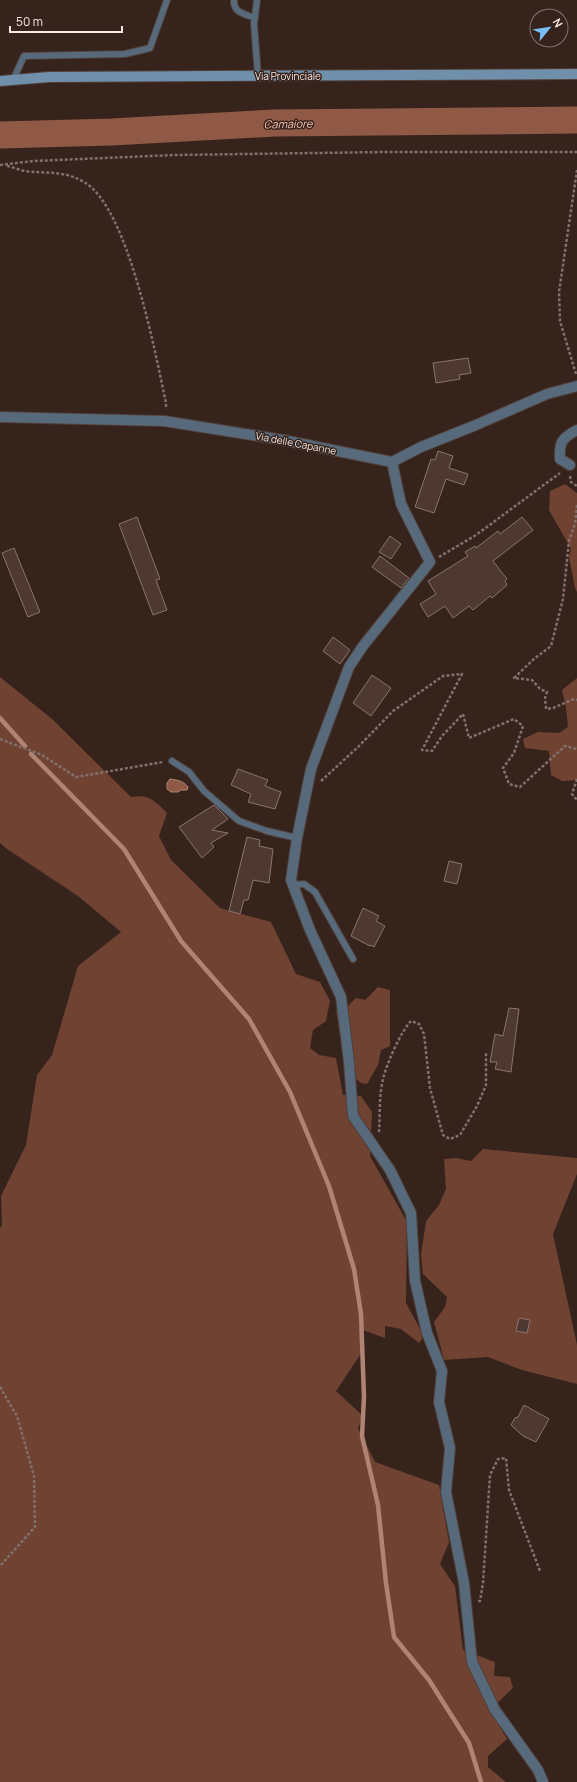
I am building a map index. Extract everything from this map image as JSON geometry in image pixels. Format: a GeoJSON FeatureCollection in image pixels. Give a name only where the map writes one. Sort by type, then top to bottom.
{"type":"FeatureCollection","features":[{"type":"Feature","properties":{"kind":"main road","name":"Via Provinciale"},"geometry":{"type":"LineString","coordinates":[[0,81],[49,77],[577,74]]}},
{"type":"Feature","properties":{"kind":"street"},"geometry":{"type":"LineString","coordinates":[[543,1782],[538,1770],[495,1710],[472,1662],[464,1582],[446,1492],[450,1448],[439,1402],[442,1371],[427,1332],[415,1281],[411,1213],[390,1170],[353,1116],[349,1062],[341,997],[310,930],[291,880],[297,838],[311,769],[349,668],[363,646],[430,562],[401,504],[392,462],[421,447],[547,394],[577,386]]}},
{"type":"Feature","properties":{"kind":"street","name":"Via delle Capanne"},"geometry":{"type":"LineString","coordinates":[[0,417],[164,422],[283,440],[392,462]]}},
{"type":"Feature","properties":{"kind":"street"},"geometry":{"type":"LineString","coordinates":[[573,466],[560,459],[560,446],[567,435],[577,430]]}},
{"type":"Feature","properties":{"kind":"lane"},"geometry":{"type":"LineString","coordinates":[[13,80],[24,56],[125,54],[150,48],[167,0]]}},
{"type":"Feature","properties":{"kind":"lane"},"geometry":{"type":"LineString","coordinates":[[234,0],[234,5],[237,12],[255,18]]}},
{"type":"Feature","properties":{"kind":"lane"},"geometry":{"type":"LineString","coordinates":[[256,0],[255,18],[258,76]]}},
{"type":"Feature","properties":{"kind":"lane"},"geometry":{"type":"LineString","coordinates":[[172,760],[189,772],[204,791],[239,821],[267,831],[297,838]]}},
{"type":"Feature","properties":{"kind":"lane"},"geometry":{"type":"LineString","coordinates":[[294,885],[304,884],[315,892],[353,959]]}},
{"type":"Feature","properties":{"kind":"path"},"geometry":{"type":"LineString","coordinates":[[0,165],[175,155],[384,152],[577,152]]}},
{"type":"Feature","properties":{"kind":"path"},"geometry":{"type":"LineString","coordinates":[[5,165],[25,171],[62,173],[84,182],[101,197],[111,213],[122,236],[146,316],[166,403],[164,422]]}},
{"type":"Feature","properties":{"kind":"path"},"geometry":{"type":"LineString","coordinates":[[577,170],[559,292],[560,321],[577,376]]}},
{"type":"Feature","properties":{"kind":"path"},"geometry":{"type":"LineString","coordinates":[[430,562],[476,535],[573,466]]}},
{"type":"Feature","properties":{"kind":"path"},"geometry":{"type":"LineString","coordinates":[[577,505],[575,524],[569,541],[563,599],[551,646],[535,658],[514,678],[532,680],[540,689],[547,692],[545,698],[546,709],[553,708],[574,699],[577,700]]}},
{"type":"Feature","properties":{"kind":"path"},"geometry":{"type":"LineString","coordinates":[[308,784],[317,785],[332,772],[392,711],[443,676],[454,674],[462,674],[422,750],[432,751],[442,736],[463,714],[468,738],[514,719],[523,726],[514,753],[503,768],[509,784],[520,787],[565,746],[577,750]]}},
{"type":"Feature","properties":{"kind":"path"},"geometry":{"type":"LineString","coordinates":[[0,739],[42,755],[76,777],[172,760]]}},
{"type":"Feature","properties":{"kind":"path"},"geometry":{"type":"LineString","coordinates":[[577,779],[572,794],[577,800]]}},
{"type":"Feature","properties":{"kind":"path"},"geometry":{"type":"LineString","coordinates":[[376,1150],[383,1079],[404,1030],[411,1021],[419,1024],[424,1034],[430,1088],[443,1135],[450,1139],[460,1135],[477,1106],[486,1085],[486,1052]]}},
{"type":"Feature","properties":{"kind":"path"},"geometry":{"type":"LineString","coordinates":[[0,1387],[17,1416],[34,1476],[35,1527],[0,1566]]}},
{"type":"Feature","properties":{"kind":"path"},"geometry":{"type":"LineString","coordinates":[[466,1605],[480,1601],[483,1583],[490,1475],[498,1459],[506,1458],[509,1490],[540,1571]]}},
{"type":"Feature","properties":{"kind":"shaded area"},"geometry":{"type":"Polygon","coordinates":[[[565,484],[577,493],[577,592],[569,557],[571,549],[549,510],[550,491],[565,484]]]}},
{"type":"Feature","properties":{"kind":"shaded area"},"geometry":{"type":"Polygon","coordinates":[[[0,677],[52,719],[131,797],[137,796],[151,799],[163,809],[167,813],[159,836],[171,860],[220,908],[271,922],[296,974],[320,982],[330,1001],[326,1021],[313,1030],[310,1048],[319,1055],[336,1058],[343,1095],[361,1096],[372,1112],[370,1156],[407,1222],[406,1303],[424,1336],[419,1343],[401,1329],[385,1326],[385,1338],[360,1329],[364,1349],[336,1391],[363,1416],[358,1428],[375,1462],[439,1485],[449,1542],[440,1564],[455,1586],[463,1650],[495,1662],[494,1676],[510,1677],[513,1688],[490,1710],[507,1739],[488,1756],[488,1767],[506,1782],[0,1782],[1,1196],[26,1145],[37,1075],[52,1055],[78,966],[121,932],[78,896],[0,843],[0,677]]]}},
{"type":"Feature","properties":{"kind":"shaded area"},"geometry":{"type":"Polygon","coordinates":[[[577,678],[577,780],[562,781],[551,775],[549,751],[525,748],[523,739],[538,732],[559,733],[568,727],[566,707],[562,690],[577,678]]]}},
{"type":"Feature","properties":{"kind":"shaded area"},"geometry":{"type":"Polygon","coordinates":[[[170,779],[178,780],[184,783],[188,787],[187,790],[171,792],[167,789],[167,783],[170,779]]]}},
{"type":"Feature","properties":{"kind":"shaded area"},"geometry":{"type":"Polygon","coordinates":[[[378,987],[390,990],[390,1046],[381,1050],[378,1065],[367,1084],[361,1083],[346,1070],[336,1011],[348,1006],[356,998],[365,1000],[378,987]]]}},
{"type":"Feature","properties":{"kind":"shaded area"},"geometry":{"type":"Polygon","coordinates":[[[483,1149],[577,1158],[577,1174],[553,1234],[577,1345],[577,1384],[522,1370],[488,1357],[444,1360],[434,1322],[445,1307],[447,1297],[423,1274],[421,1255],[426,1221],[439,1205],[446,1189],[444,1159],[456,1158],[471,1161],[483,1149]]]}},
{"type":"Feature","properties":{"kind":"building"},"geometry":{"type":"Polygon","coordinates":[[[468,358],[471,373],[459,375],[460,379],[436,383],[433,363],[468,358]]]}},
{"type":"Feature","properties":{"kind":"building"},"geometry":{"type":"Polygon","coordinates":[[[438,451],[453,456],[449,468],[468,474],[464,485],[446,479],[434,513],[415,507],[431,459],[435,460],[438,451]]]}},
{"type":"Feature","properties":{"kind":"building"},"geometry":{"type":"Polygon","coordinates":[[[137,517],[160,579],[156,580],[167,610],[153,615],[119,524],[137,517]]]}},
{"type":"Feature","properties":{"kind":"building"},"geometry":{"type":"Polygon","coordinates":[[[522,517],[533,530],[493,561],[507,579],[505,581],[507,585],[492,598],[490,596],[473,610],[469,606],[453,618],[445,606],[428,617],[420,604],[436,594],[428,581],[468,556],[465,552],[475,546],[476,548],[498,531],[500,534],[522,517]]]}},
{"type":"Feature","properties":{"kind":"building"},"geometry":{"type":"Polygon","coordinates":[[[390,536],[401,544],[391,559],[379,552],[390,536]]]}},
{"type":"Feature","properties":{"kind":"building"},"geometry":{"type":"Polygon","coordinates":[[[14,548],[40,612],[28,617],[2,553],[14,548]]]}},
{"type":"Feature","properties":{"kind":"building"},"geometry":{"type":"Polygon","coordinates":[[[380,556],[409,578],[401,588],[372,567],[380,556]]]}},
{"type":"Feature","properties":{"kind":"building"},"geometry":{"type":"Polygon","coordinates":[[[333,637],[350,650],[340,664],[323,651],[333,637]]]}},
{"type":"Feature","properties":{"kind":"building"},"geometry":{"type":"Polygon","coordinates":[[[372,675],[391,688],[371,716],[353,703],[372,675]]]}},
{"type":"Feature","properties":{"kind":"building"},"geometry":{"type":"Polygon","coordinates":[[[238,769],[268,780],[265,786],[281,792],[275,809],[248,802],[251,794],[231,785],[238,769]]]}},
{"type":"Feature","properties":{"kind":"building"},"geometry":{"type":"Polygon","coordinates":[[[214,805],[228,819],[212,830],[228,833],[211,843],[214,847],[202,858],[179,827],[214,805]]]}},
{"type":"Feature","properties":{"kind":"building"},"geometry":{"type":"Polygon","coordinates":[[[247,837],[260,840],[259,846],[273,849],[269,883],[253,880],[248,900],[244,900],[240,914],[229,911],[247,837]]]}},
{"type":"Feature","properties":{"kind":"building"},"geometry":{"type":"Polygon","coordinates":[[[449,861],[462,864],[457,884],[444,881],[449,861]]]}},
{"type":"Feature","properties":{"kind":"building"},"geometry":{"type":"Polygon","coordinates":[[[363,908],[379,916],[376,921],[385,926],[374,947],[351,936],[363,908]]]}},
{"type":"Feature","properties":{"kind":"building"},"geometry":{"type":"Polygon","coordinates":[[[509,1008],[519,1009],[511,1072],[495,1069],[497,1062],[490,1062],[495,1034],[503,1036],[509,1008]]]}},
{"type":"Feature","properties":{"kind":"building"},"geometry":{"type":"Polygon","coordinates":[[[519,1318],[530,1320],[527,1333],[516,1331],[519,1318]]]}},
{"type":"Feature","properties":{"kind":"building"},"geometry":{"type":"Polygon","coordinates":[[[524,1405],[549,1419],[536,1442],[523,1436],[511,1425],[515,1418],[518,1417],[524,1405]]]}},
{"type":"Feature","properties":{"kind":"waterway","name":"Camaiore"},"geometry":{"type":"LineString","coordinates":[[0,135],[112,132],[274,123],[577,120]]}},
{"type":"Feature","properties":{"kind":"waterway"},"geometry":{"type":"LineString","coordinates":[[0,718],[25,746]]}},
{"type":"Feature","properties":{"kind":"waterway"},"geometry":{"type":"LineString","coordinates":[[31,754],[124,849],[181,941],[249,1019],[290,1092],[329,1186],[354,1269],[361,1314],[364,1397],[362,1436],[378,1505],[386,1583],[394,1637],[429,1680],[469,1743],[481,1782]]}}]}
